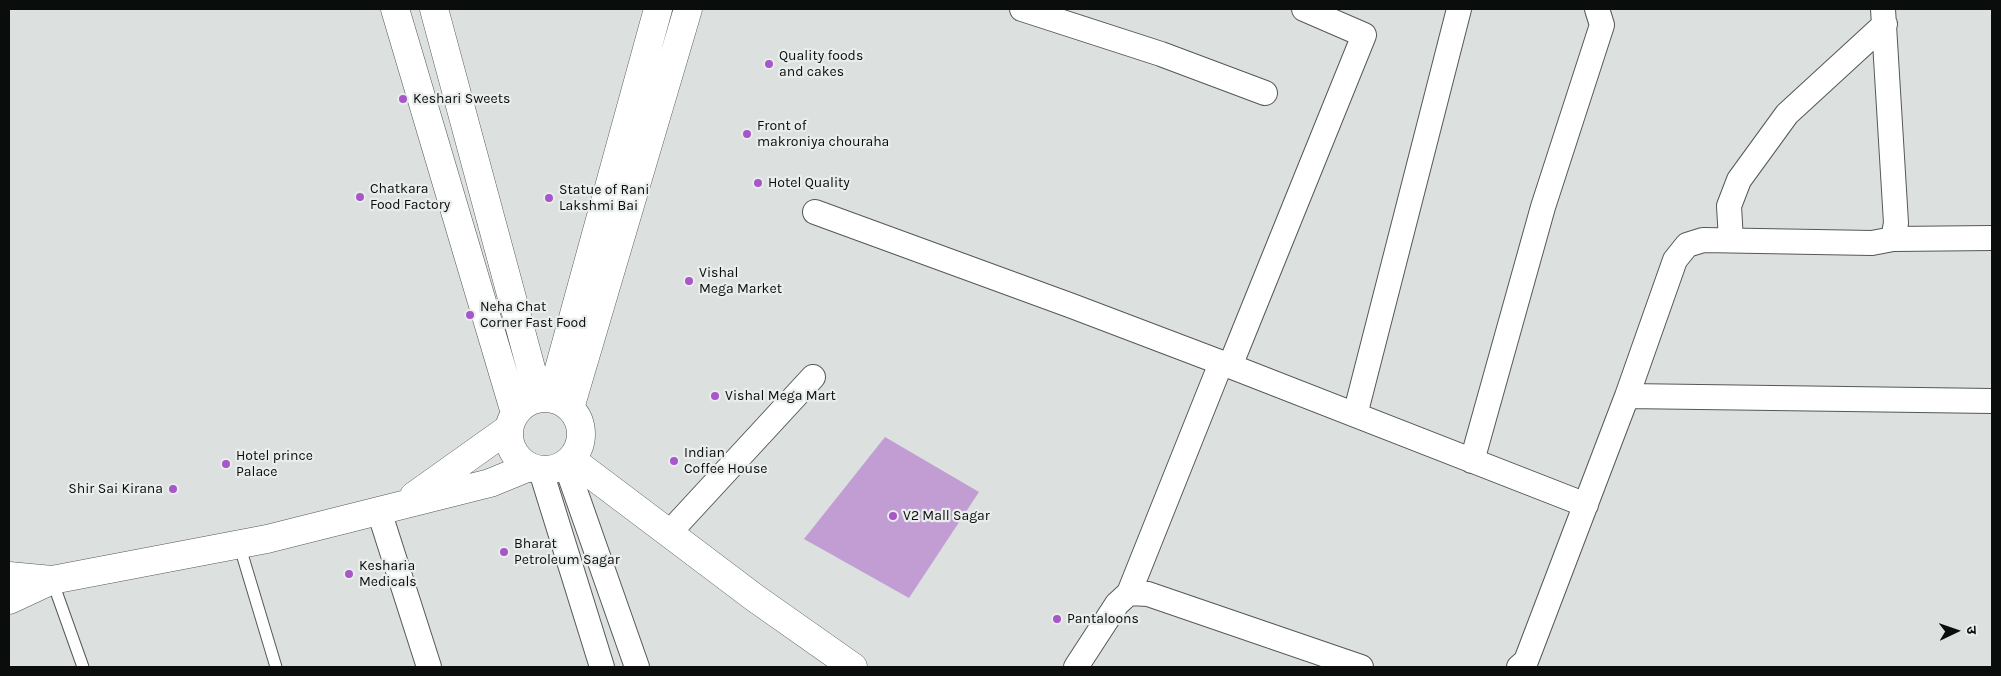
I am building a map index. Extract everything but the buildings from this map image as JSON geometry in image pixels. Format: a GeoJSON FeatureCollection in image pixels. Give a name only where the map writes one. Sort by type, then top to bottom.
{"type":"FeatureCollection","features":[{"type":"Feature","properties":{"kind":"main road"},"geometry":{"type":"LineString","coordinates":[[395,9],[512,421],[510,445],[517,458],[552,466],[669,533],[755,598],[853,667]]}},
{"type":"Feature","properties":{"kind":"main road"},"geometry":{"type":"LineString","coordinates":[[434,9],[553,401]]}},
{"type":"Feature","properties":{"kind":"main road"},"geometry":{"type":"LineString","coordinates":[[553,401],[658,9]]}},
{"type":"Feature","properties":{"kind":"main road"},"geometry":{"type":"LineString","coordinates":[[553,401],[688,9]]}},
{"type":"Feature","properties":{"kind":"main road"},"geometry":{"type":"LineString","coordinates":[[9,600],[52,580],[267,539],[490,483],[552,466],[578,450],[582,439],[578,417],[553,401],[525,403],[512,421],[390,508]]}},
{"type":"Feature","properties":{"kind":"main road"},"geometry":{"type":"LineString","coordinates":[[9,576],[52,580]]}},
{"type":"Feature","properties":{"kind":"street"},"geometry":{"type":"LineString","coordinates":[[1022,9],[1161,54],[1265,93]]}},
{"type":"Feature","properties":{"kind":"street"},"geometry":{"type":"LineString","coordinates":[[1076,667],[1116,604],[1129,594],[1364,35],[1304,9]]}},
{"type":"Feature","properties":{"kind":"street"},"geometry":{"type":"LineString","coordinates":[[1355,415],[1459,9]]}},
{"type":"Feature","properties":{"kind":"street"},"geometry":{"type":"LineString","coordinates":[[1472,461],[1543,207],[1602,25],[1597,9]]}},
{"type":"Feature","properties":{"kind":"street"},"geometry":{"type":"LineString","coordinates":[[1884,17],[1896,223],[1893,239]]}},
{"type":"Feature","properties":{"kind":"street"},"geometry":{"type":"LineString","coordinates":[[1731,240],[1729,206],[1744,172],[1787,114],[1884,17]]}},
{"type":"Feature","properties":{"kind":"street"},"geometry":{"type":"LineString","coordinates":[[815,212],[1226,364],[1586,505]]}},
{"type":"Feature","properties":{"kind":"street"},"geometry":{"type":"LineString","coordinates":[[1519,667],[1526,661],[1627,396],[1677,257],[1687,245],[1703,240],[1872,243],[1893,239],[1992,238]]}},
{"type":"Feature","properties":{"kind":"street"},"geometry":{"type":"LineString","coordinates":[[669,533],[814,377]]}},
{"type":"Feature","properties":{"kind":"street"},"geometry":{"type":"LineString","coordinates":[[1627,396],[1992,401]]}},
{"type":"Feature","properties":{"kind":"street"},"geometry":{"type":"LineString","coordinates":[[552,466],[602,667]]}},
{"type":"Feature","properties":{"kind":"street"},"geometry":{"type":"LineString","coordinates":[[552,466],[638,667]]}},
{"type":"Feature","properties":{"kind":"street"},"geometry":{"type":"LineString","coordinates":[[390,508],[429,667]]}},
{"type":"Feature","properties":{"kind":"street"},"geometry":{"type":"LineString","coordinates":[[1129,594],[1148,594],[1361,667]]}},
{"type":"Feature","properties":{"kind":"lane"},"geometry":{"type":"LineString","coordinates":[[240,544],[276,667]]}},
{"type":"Feature","properties":{"kind":"lane"},"geometry":{"type":"LineString","coordinates":[[52,580],[83,667]]}},
{"type":"Feature","properties":{"kind":"place","name":"Quality foods and cakes"},"geometry":{"type":"Point","coordinates":[769,64]}},
{"type":"Feature","properties":{"kind":"place","name":"Keshari Sweets"},"geometry":{"type":"Point","coordinates":[403,99]}},
{"type":"Feature","properties":{"kind":"place","name":"Front of makroniya chouraha"},"geometry":{"type":"Point","coordinates":[747,134]}},
{"type":"Feature","properties":{"kind":"place","name":"Hotel Quality"},"geometry":{"type":"Point","coordinates":[758,183]}},
{"type":"Feature","properties":{"kind":"place","name":"Chatkara Food Factory"},"geometry":{"type":"Point","coordinates":[360,197]}},
{"type":"Feature","properties":{"kind":"place","name":"Statue of Rani Lakshmi Bai"},"geometry":{"type":"Point","coordinates":[549,198]}},
{"type":"Feature","properties":{"kind":"place","name":"Vishal Mega Market"},"geometry":{"type":"Point","coordinates":[689,281]}},
{"type":"Feature","properties":{"kind":"place","name":"Neha Chat Corner Fast Food"},"geometry":{"type":"Point","coordinates":[470,315]}},
{"type":"Feature","properties":{"kind":"place","name":"Vishal Mega Mart"},"geometry":{"type":"Point","coordinates":[715,396]}},
{"type":"Feature","properties":{"kind":"place","name":"Indian Coffee House"},"geometry":{"type":"Point","coordinates":[674,461]}},
{"type":"Feature","properties":{"kind":"place","name":"Hotel prince Palace"},"geometry":{"type":"Point","coordinates":[226,464]}},
{"type":"Feature","properties":{"kind":"place","name":"Shir Sai Kirana"},"geometry":{"type":"Point","coordinates":[173,489]}},
{"type":"Feature","properties":{"kind":"place","name":"V2 Mall Sagar"},"geometry":{"type":"Point","coordinates":[893,516]}},
{"type":"Feature","properties":{"kind":"place","name":"Bharat Petroleum Sagar"},"geometry":{"type":"Point","coordinates":[504,552]}},
{"type":"Feature","properties":{"kind":"place","name":"Kesharia Medicals"},"geometry":{"type":"Point","coordinates":[349,574]}},
{"type":"Feature","properties":{"kind":"place","name":"Pantaloons"},"geometry":{"type":"Point","coordinates":[1057,619]}}]}
